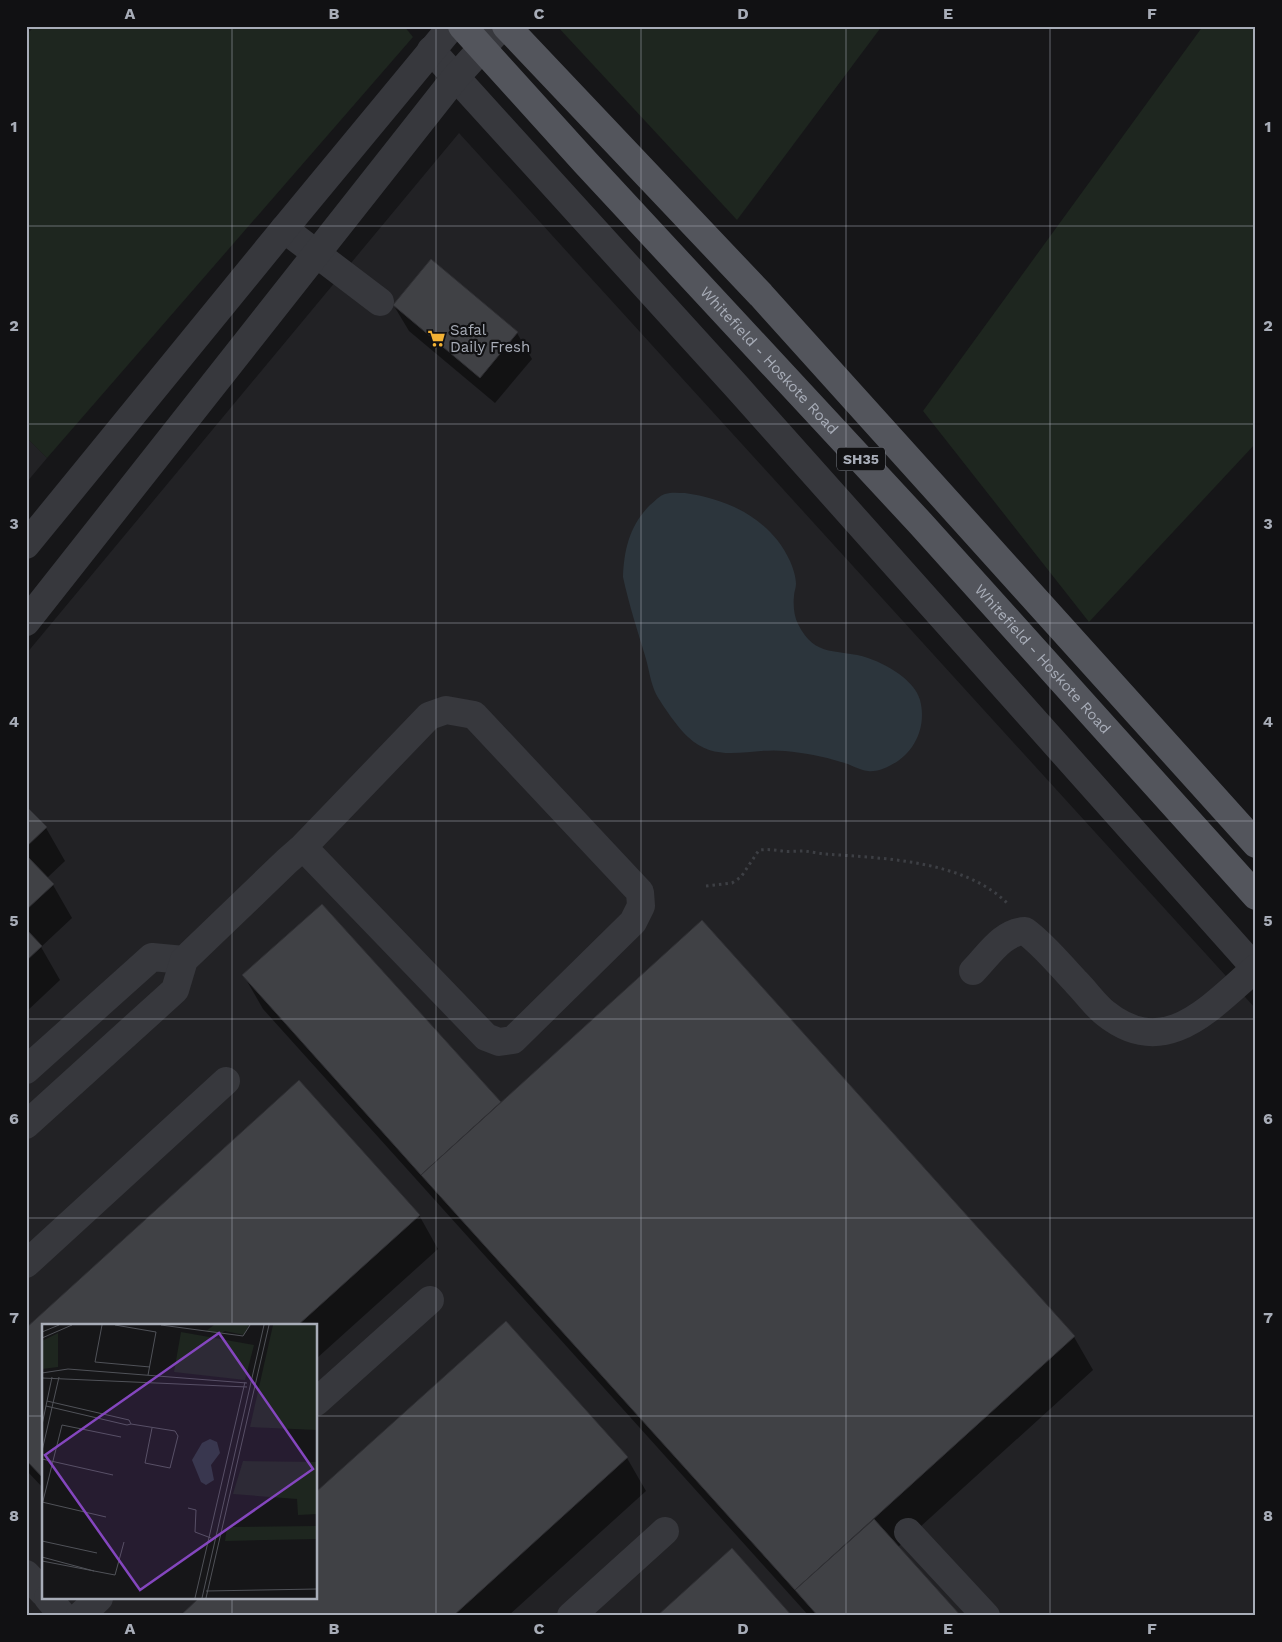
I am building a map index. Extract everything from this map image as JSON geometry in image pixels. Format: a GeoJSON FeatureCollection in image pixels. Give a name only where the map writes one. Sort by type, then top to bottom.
{"type":"FeatureCollection","features":[{"type":"Feature","properties":{"kind":"main road","name":"Whitefield - Hoskote Road"},"geometry":{"type":"LineString","coordinates":[[462,26],[585,162],[928,532],[1256,896]]}},
{"type":"Feature","properties":{"kind":"main road","name":"SH35"},"geometry":{"type":"LineString","coordinates":[[506,26],[761,296],[1256,844]]}},
{"type":"Feature","properties":{"kind":"street"},"geometry":{"type":"LineString","coordinates":[[26,545],[452,26]]}},
{"type":"Feature","properties":{"kind":"street"},"geometry":{"type":"LineString","coordinates":[[26,622],[455,78],[502,26]]}},
{"type":"Feature","properties":{"kind":"street"},"geometry":{"type":"LineString","coordinates":[[431,50],[738,388],[1256,969],[1214,1006],[1191,1021],[1153,1034],[1130,1029],[1105,1013],[1048,952],[1025,931],[1016,932],[1004,938],[973,971]]}},
{"type":"Feature","properties":{"kind":"street"},"geometry":{"type":"LineString","coordinates":[[284,229],[380,302]]}},
{"type":"Feature","properties":{"kind":"street"},"geometry":{"type":"LineString","coordinates":[[26,1125],[175,990],[184,960],[304,847],[429,716],[446,710],[474,715],[640,892],[641,906],[633,922],[514,1040],[499,1042],[486,1037],[304,847]]}},
{"type":"Feature","properties":{"kind":"street"},"geometry":{"type":"LineString","coordinates":[[26,1070],[152,957],[184,960]]}},
{"type":"Feature","properties":{"kind":"street"},"geometry":{"type":"LineString","coordinates":[[26,1264],[226,1081]]}},
{"type":"Feature","properties":{"kind":"street"},"geometry":{"type":"LineString","coordinates":[[318,1400],[430,1300]]}},
{"type":"Feature","properties":{"kind":"street"},"geometry":{"type":"LineString","coordinates":[[572,1616],[665,1531]]}},
{"type":"Feature","properties":{"kind":"street"},"geometry":{"type":"LineString","coordinates":[[908,1532],[986,1616]]}},
{"type":"Feature","properties":{"kind":"street"},"geometry":{"type":"LineString","coordinates":[[26,1574],[42,1592]]}},
{"type":"Feature","properties":{"kind":"street"},"geometry":{"type":"LineString","coordinates":[[50,1600],[63,1616]]}},
{"type":"Feature","properties":{"kind":"street"},"geometry":{"type":"LineString","coordinates":[[80,1616],[97,1600]]}},
{"type":"Feature","properties":{"kind":"path"},"geometry":{"type":"LineString","coordinates":[[706,886],[732,883],[741,877],[759,850],[769,848],[782,851],[804,851],[900,860],[952,872],[994,891],[1009,904],[1025,931]]}},
{"type":"Feature","properties":{"kind":"shaded area"},"geometry":{"type":"Polygon","coordinates":[[[35,26],[404,26],[413,37],[47,458],[26,437],[26,35],[35,26]]]}},
{"type":"Feature","properties":{"kind":"shaded area"},"geometry":{"type":"Polygon","coordinates":[[[557,26],[882,26],[737,220],[557,26]]]}},
{"type":"Feature","properties":{"kind":"shaded area"},"geometry":{"type":"Polygon","coordinates":[[[1203,26],[1256,26],[1256,443],[1089,622],[923,411],[1203,26]]]}},
{"type":"Feature","properties":{"kind":"shaded area"},"geometry":{"type":"Polygon","coordinates":[[[459,133],[1256,1009],[1256,1616],[26,1616],[26,654],[459,133]]]}},
{"type":"Feature","properties":{"kind":"shaded area"},"geometry":{"type":"Polygon","coordinates":[[[26,437],[47,458],[26,483],[26,437]]]}},
{"type":"Feature","properties":{"kind":"shaded area"},"geometry":{"type":"Polygon","coordinates":[[[667,493],[685,493],[717,500],[732,506],[760,523],[772,534],[782,546],[790,561],[796,581],[794,610],[796,618],[805,635],[812,643],[820,648],[868,658],[899,674],[913,687],[919,696],[922,719],[913,746],[899,760],[885,768],[871,771],[827,758],[792,752],[772,750],[723,753],[699,745],[688,737],[671,717],[654,690],[623,577],[629,538],[637,521],[659,497],[667,493]]]}},
{"type":"Feature","properties":{"kind":"building"},"geometry":{"type":"Polygon","coordinates":[[[431,259],[518,332],[480,378],[393,305],[431,259]]]}},
{"type":"Feature","properties":{"kind":"building"},"geometry":{"type":"Polygon","coordinates":[[[26,806],[47,827],[26,847],[26,806]]]}},
{"type":"Feature","properties":{"kind":"building"},"geometry":{"type":"Polygon","coordinates":[[[26,855],[54,884],[26,910],[26,855]]]}},
{"type":"Feature","properties":{"kind":"building"},"geometry":{"type":"Polygon","coordinates":[[[322,904],[501,1102],[421,1175],[242,975],[322,904]]]}},
{"type":"Feature","properties":{"kind":"building"},"geometry":{"type":"Polygon","coordinates":[[[702,920],[1075,1336],[795,1590],[421,1175],[702,920]]]}},
{"type":"Feature","properties":{"kind":"building"},"geometry":{"type":"Polygon","coordinates":[[[26,929],[42,946],[26,961],[26,929]]]}},
{"type":"Feature","properties":{"kind":"building"},"geometry":{"type":"Polygon","coordinates":[[[299,1080],[420,1215],[299,1324],[42,1324],[42,1477],[26,1460],[26,1328],[299,1080]]]}},
{"type":"Feature","properties":{"kind":"building"},"geometry":{"type":"Polygon","coordinates":[[[506,1321],[628,1457],[453,1616],[180,1616],[197,1600],[318,1600],[318,1490],[506,1321]]]}},
{"type":"Feature","properties":{"kind":"building"},"geometry":{"type":"Polygon","coordinates":[[[874,1519],[961,1616],[818,1616],[795,1590],[874,1519]]]}},
{"type":"Feature","properties":{"kind":"building"},"geometry":{"type":"Polygon","coordinates":[[[732,1548],[792,1616],[657,1616],[732,1548]]]}},
{"type":"Feature","properties":{"kind":"place","name":"Safal Daily Fresh"},"geometry":{"type":"Point","coordinates":[436,339]}}]}
